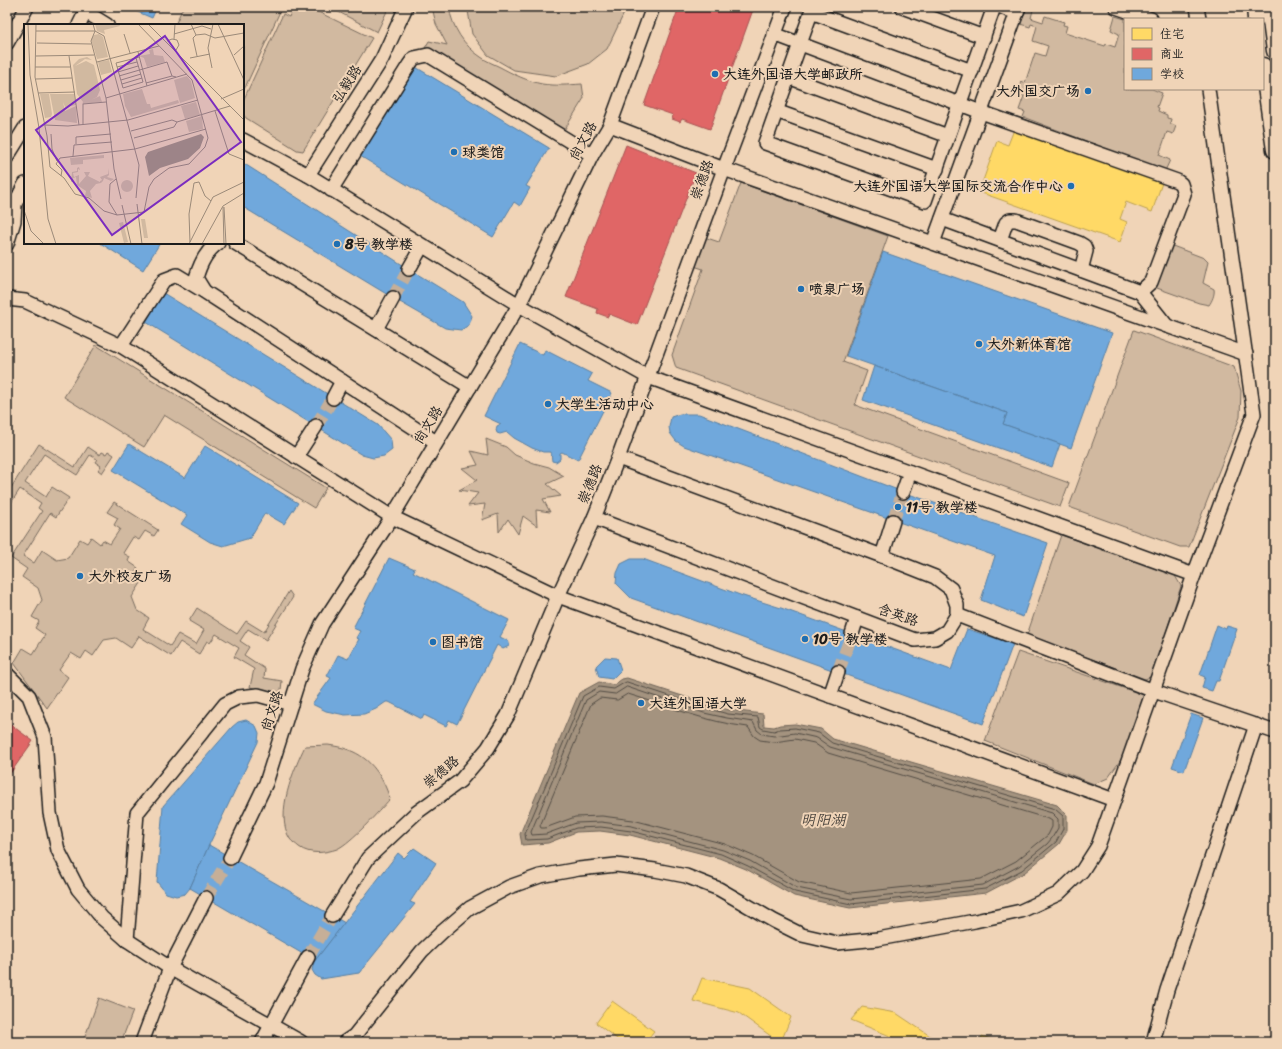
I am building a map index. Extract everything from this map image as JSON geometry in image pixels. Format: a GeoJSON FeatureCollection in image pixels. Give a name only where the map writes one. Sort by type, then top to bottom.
{"type":"FeatureCollection","features":[{"type":"Feature","properties":{"kind":"main road"},"geometry":{"type":"LineString","coordinates":[[1255,7],[1256,18]]}},
{"type":"Feature","properties":{"kind":"main road"},"geometry":{"type":"LineString","coordinates":[[1269,7],[1275,47]]}},
{"type":"Feature","properties":{"kind":"main road"},"geometry":{"type":"LineString","coordinates":[[1264,73],[1275,150]]}},
{"type":"Feature","properties":{"kind":"street"},"geometry":{"type":"LineString","coordinates":[[7,43],[27,7]]}},
{"type":"Feature","properties":{"kind":"street","name":"弘毅路"},"geometry":{"type":"LineString","coordinates":[[308,176],[382,59],[406,7]]}},
{"type":"Feature","properties":{"kind":"street","name":"尚文路"},"geometry":{"type":"LineString","coordinates":[[230,858],[266,783],[302,669],[322,624],[392,517],[518,305],[592,155],[610,125],[653,7]]}},
{"type":"Feature","properties":{"kind":"street","name":"崇德路"},"geometry":{"type":"LineString","coordinates":[[332,916],[368,858],[416,813],[460,781],[488,748],[508,715],[558,596],[594,518],[618,458],[785,7]]}},
{"type":"Feature","properties":{"kind":"street"},"geometry":{"type":"LineString","coordinates":[[902,7],[984,37]]}},
{"type":"Feature","properties":{"kind":"street"},"geometry":{"type":"LineString","coordinates":[[972,71],[812,10],[765,143],[925,201],[972,71],[994,7]]}},
{"type":"Feature","properties":{"kind":"street"},"geometry":{"type":"LineString","coordinates":[[933,243],[1018,10],[1001,7]]}},
{"type":"Feature","properties":{"kind":"street"},"geometry":{"type":"LineString","coordinates":[[1116,7],[1148,18]]}},
{"type":"Feature","properties":{"kind":"street"},"geometry":{"type":"LineString","coordinates":[[1197,7],[1199,18]]}},
{"type":"Feature","properties":{"kind":"street"},"geometry":{"type":"LineString","coordinates":[[80,24],[87,9],[106,24]]}},
{"type":"Feature","properties":{"kind":"street"},"geometry":{"type":"LineString","coordinates":[[774,34],[981,112],[1177,181],[1181,184],[1184,194],[1151,282],[1140,292]]}},
{"type":"Feature","properties":{"kind":"street"},"geometry":{"type":"LineString","coordinates":[[331,190],[408,65],[414,58],[428,55],[592,155]]}},
{"type":"Feature","properties":{"kind":"street"},"geometry":{"type":"LineString","coordinates":[[788,77],[948,136]]}},
{"type":"Feature","properties":{"kind":"street"},"geometry":{"type":"LineString","coordinates":[[345,1042],[354,1036],[422,951],[470,908],[509,887],[540,876],[579,869],[616,865],[686,876],[719,889],[774,921],[802,935],[837,943],[878,939],[1021,912],[1058,894],[1082,871],[1098,846],[1154,691],[1194,574],[1254,414],[1208,90]]}},
{"type":"Feature","properties":{"kind":"street"},"geometry":{"type":"LineString","coordinates":[[776,111],[937,168]]}},
{"type":"Feature","properties":{"kind":"street"},"geometry":{"type":"LineString","coordinates":[[610,125],[724,169],[1246,354]]}},
{"type":"Feature","properties":{"kind":"street"},"geometry":{"type":"LineString","coordinates":[[7,158],[24,130]]}},
{"type":"Feature","properties":{"kind":"street"},"geometry":{"type":"LineString","coordinates":[[244,141],[308,176],[518,305],[648,377],[1194,574]]}},
{"type":"Feature","properties":{"kind":"street"},"geometry":{"type":"LineString","coordinates":[[7,244],[14,221],[15,204],[24,186]]}},
{"type":"Feature","properties":{"kind":"street"},"geometry":{"type":"LineString","coordinates":[[942,219],[1140,292],[1168,326]]}},
{"type":"Feature","properties":{"kind":"street"},"geometry":{"type":"LineString","coordinates":[[1000,240],[1006,223],[1010,220],[1016,220],[1079,243],[1084,246],[1086,251],[1081,270]]}},
{"type":"Feature","properties":{"kind":"street"},"geometry":{"type":"LineString","coordinates":[[206,292],[196,278],[203,260],[211,248],[217,244]]}},
{"type":"Feature","properties":{"kind":"street"},"geometry":{"type":"LineString","coordinates":[[237,244],[470,387]]}},
{"type":"Feature","properties":{"kind":"street"},"geometry":{"type":"LineString","coordinates":[[408,269],[422,246]]}},
{"type":"Feature","properties":{"kind":"street"},"geometry":{"type":"LineString","coordinates":[[121,346],[164,280],[177,275],[206,292],[436,442]]}},
{"type":"Feature","properties":{"kind":"street"},"geometry":{"type":"LineString","coordinates":[[7,298],[25,301],[121,346],[392,517],[558,596],[1114,800]]}},
{"type":"Feature","properties":{"kind":"street"},"geometry":{"type":"LineString","coordinates":[[376,329],[393,298]]}},
{"type":"Feature","properties":{"kind":"street"},"geometry":{"type":"LineString","coordinates":[[333,398],[342,381]]}},
{"type":"Feature","properties":{"kind":"street"},"geometry":{"type":"LineString","coordinates":[[296,457],[316,426]]}},
{"type":"Feature","properties":{"kind":"street"},"geometry":{"type":"LineString","coordinates":[[618,458],[935,577],[952,589],[958,605],[957,615],[1154,691],[1275,732]]}},
{"type":"Feature","properties":{"kind":"street"},"geometry":{"type":"LineString","coordinates":[[903,492],[910,472]]}},
{"type":"Feature","properties":{"kind":"street","name":"含英路"},"geometry":{"type":"LineString","coordinates":[[594,518],[915,640],[935,638],[947,631],[957,615]]}},
{"type":"Feature","properties":{"kind":"street"},"geometry":{"type":"LineString","coordinates":[[882,556],[894,521]]}},
{"type":"Feature","properties":{"kind":"street"},"geometry":{"type":"LineString","coordinates":[[852,634],[857,618]]}},
{"type":"Feature","properties":{"kind":"street"},"geometry":{"type":"LineString","coordinates":[[830,696],[838,672]]}},
{"type":"Feature","properties":{"kind":"street"},"geometry":{"type":"LineString","coordinates":[[7,674],[29,696],[45,737],[50,813],[58,850],[78,889],[102,918],[127,940],[170,968],[301,1042]]}},
{"type":"Feature","properties":{"kind":"street"},"geometry":{"type":"LineString","coordinates":[[127,940],[137,813],[225,704],[239,697],[258,695],[291,704]]}},
{"type":"Feature","properties":{"kind":"street"},"geometry":{"type":"LineString","coordinates":[[1153,1042],[1167,990],[1256,726]]}},
{"type":"Feature","properties":{"kind":"street"},"geometry":{"type":"LineString","coordinates":[[142,1042],[170,968],[206,898]]}},
{"type":"Feature","properties":{"kind":"street"},"geometry":{"type":"LineString","coordinates":[[262,1042],[308,957]]}},
{"type":"Feature","properties":{"kind":"shaded area"},"geometry":{"type":"Polygon","coordinates":[[[183,7],[282,7],[244,90],[244,24],[175,24],[183,7]]]}},
{"type":"Feature","properties":{"kind":"shaded area"},"geometry":{"type":"Polygon","coordinates":[[[293,7],[308,7],[372,38],[303,151],[297,150],[244,115],[244,99],[283,14],[289,17],[293,7]]]}},
{"type":"Feature","properties":{"kind":"shaded area"},"geometry":{"type":"Polygon","coordinates":[[[329,7],[389,7],[377,32],[329,7]]]}},
{"type":"Feature","properties":{"kind":"shaded area"},"geometry":{"type":"Polygon","coordinates":[[[432,7],[449,7],[456,29],[464,42],[475,53],[488,61],[520,77],[536,83],[547,85],[582,84],[584,98],[563,132],[425,48],[429,41],[447,45],[436,24],[432,7]]]}},
{"type":"Feature","properties":{"kind":"shaded area"},"geometry":{"type":"Polygon","coordinates":[[[462,7],[627,7],[607,49],[588,64],[556,76],[514,70],[488,55],[472,34],[468,11],[462,7]]]}},
{"type":"Feature","properties":{"kind":"shaded area","name":"大外国交广场"},"geometry":{"type":"Polygon","coordinates":[[[1023,7],[1033,10],[1031,18],[1043,22],[1045,16],[1064,22],[1063,25],[1067,26],[1065,33],[1105,46],[1106,44],[1115,47],[1119,34],[1111,30],[1115,16],[1124,19],[1124,90],[1154,90],[1162,93],[1157,107],[1159,108],[1158,111],[1167,115],[1167,118],[1171,119],[1170,123],[1176,126],[1173,134],[1167,132],[1159,155],[1170,160],[1165,171],[1023,117],[1025,112],[1019,110],[1024,96],[1018,93],[1022,81],[1025,83],[1035,53],[1045,56],[1048,46],[1033,41],[1037,26],[1031,24],[1030,27],[1017,23],[1023,7]]]}},
{"type":"Feature","properties":{"kind":"shaded area"},"geometry":{"type":"Polygon","coordinates":[[[741,183],[888,236],[843,362],[867,371],[855,405],[1069,483],[1060,507],[676,368],[672,355],[703,269],[694,266],[704,237],[719,242],[741,183]]]}},
{"type":"Feature","properties":{"kind":"shaded area"},"geometry":{"type":"Polygon","coordinates":[[[1170,245],[1204,258],[1208,262],[1203,283],[1214,289],[1213,297],[1209,305],[1199,303],[1154,287],[1170,245]]]}},
{"type":"Feature","properties":{"kind":"shaded area"},"geometry":{"type":"Polygon","coordinates":[[[1134,330],[1234,367],[1241,391],[1240,417],[1189,547],[1180,547],[1069,507],[1134,330]]]}},
{"type":"Feature","properties":{"kind":"shaded area"},"geometry":{"type":"Polygon","coordinates":[[[96,345],[326,488],[314,508],[164,415],[144,447],[64,397],[96,345]]]}},
{"type":"Feature","properties":{"kind":"shaded area"},"geometry":{"type":"Polygon","coordinates":[[[486,439],[506,447],[515,455],[534,463],[549,467],[564,476],[547,484],[561,496],[543,499],[550,512],[536,510],[537,526],[523,516],[518,534],[508,519],[499,532],[498,514],[482,520],[485,504],[468,506],[478,493],[459,490],[477,480],[462,468],[478,465],[471,451],[488,455],[486,439]]]}},
{"type":"Feature","properties":{"kind":"shaded area","name":"大外校友广场"},"geometry":{"type":"Polygon","coordinates":[[[39,444],[75,467],[88,447],[100,455],[102,452],[106,454],[108,451],[114,455],[102,473],[98,470],[101,466],[95,462],[97,459],[90,455],[77,475],[44,454],[25,483],[46,497],[52,487],[69,498],[56,517],[50,513],[23,556],[34,563],[42,550],[57,560],[68,558],[80,539],[87,543],[91,537],[100,544],[103,540],[110,544],[120,529],[114,525],[118,518],[107,512],[114,502],[158,530],[154,536],[145,531],[139,540],[133,537],[123,553],[130,557],[128,561],[138,568],[134,574],[143,580],[132,597],[137,610],[149,618],[143,629],[170,646],[178,634],[196,644],[204,630],[189,621],[197,608],[237,634],[246,621],[264,632],[289,591],[293,597],[266,640],[248,629],[240,641],[249,647],[244,655],[265,669],[264,678],[282,681],[281,690],[278,693],[250,687],[254,669],[234,657],[239,648],[216,634],[210,643],[207,641],[199,654],[180,642],[171,656],[139,636],[131,648],[116,638],[104,640],[93,656],[86,651],[81,659],[71,653],[59,670],[68,677],[47,708],[14,663],[23,648],[33,654],[45,635],[35,628],[39,621],[32,617],[42,600],[38,588],[22,577],[27,569],[11,558],[42,511],[38,508],[41,503],[20,489],[7,509],[7,494],[39,444]]]}},
{"type":"Feature","properties":{"kind":"shaded area"},"geometry":{"type":"Polygon","coordinates":[[[1061,535],[1174,574],[1181,586],[1152,676],[1145,679],[1027,635],[1061,535]]]}},
{"type":"Feature","properties":{"kind":"shaded area"},"geometry":{"type":"Polygon","coordinates":[[[1018,652],[1144,695],[1122,758],[1108,778],[1094,784],[985,741],[1018,652]]]}},
{"type":"Feature","properties":{"kind":"shaded area"},"geometry":{"type":"Polygon","coordinates":[[[328,745],[349,750],[370,763],[384,783],[390,799],[365,826],[343,845],[328,852],[313,852],[303,850],[290,839],[286,829],[284,817],[285,805],[291,779],[305,746],[328,745]]]}},
{"type":"Feature","properties":{"kind":"shaded area"},"geometry":{"type":"Polygon","coordinates":[[[99,998],[133,1011],[121,1042],[83,1042],[99,998]]]}},
{"type":"Feature","properties":{"kind":"water","name":"明阳湖"},"geometry":{"type":"Polygon","coordinates":[[[627,678],[729,710],[763,714],[764,726],[774,727],[795,724],[821,729],[833,739],[1057,805],[1067,815],[1067,830],[1059,844],[1024,873],[986,893],[850,908],[794,896],[746,869],[719,858],[630,835],[600,831],[576,832],[548,843],[522,845],[520,834],[579,693],[599,682],[614,685],[622,679],[627,678]]]}},
{"type":"Feature","properties":{"kind":"building: 住宅","name":"大连外国语大学国际交流合作中心"},"geometry":{"type":"Polygon","coordinates":[[[1015,127],[1163,180],[1152,212],[1126,202],[1120,219],[1127,222],[1120,242],[979,192],[997,141],[1008,145],[1015,127]]]}},
{"type":"Feature","properties":{"kind":"building: 住宅"},"geometry":{"type":"Polygon","coordinates":[[[702,978],[750,988],[791,1017],[781,1042],[739,1013],[693,1001],[702,978]]]}},
{"type":"Feature","properties":{"kind":"building: 住宅"},"geometry":{"type":"Polygon","coordinates":[[[612,1001],[654,1031],[645,1042],[621,1042],[596,1023],[612,1001]]]}},
{"type":"Feature","properties":{"kind":"building: 住宅"},"geometry":{"type":"Polygon","coordinates":[[[862,1007],[896,1013],[939,1042],[901,1042],[851,1020],[862,1007]]]}},
{"type":"Feature","properties":{"kind":"building: 住宅"},"geometry":{"type":"Polygon","coordinates":[[[982,1036],[999,1042],[981,1042],[982,1036]]]}},
{"type":"Feature","properties":{"kind":"building: 商业"},"geometry":{"type":"Polygon","coordinates":[[[679,7],[754,7],[710,129],[682,119],[680,122],[672,119],[673,115],[644,105],[679,7]]]}},
{"type":"Feature","properties":{"kind":"building: 商业"},"geometry":{"type":"Polygon","coordinates":[[[626,145],[696,173],[637,325],[609,314],[608,317],[597,313],[598,309],[566,297],[626,145]]]}},
{"type":"Feature","properties":{"kind":"building: 商业"},"geometry":{"type":"Polygon","coordinates":[[[7,722],[33,741],[7,778],[7,722]]]}},
{"type":"Feature","properties":{"kind":"building: 学校"},"geometry":{"type":"Polygon","coordinates":[[[126,7],[157,7],[152,18],[126,7]]]}},
{"type":"Feature","properties":{"kind":"building: 学校","name":"球类馆"},"geometry":{"type":"Polygon","coordinates":[[[414,66],[549,148],[526,186],[530,188],[520,206],[514,202],[493,237],[360,156],[414,66]]]}},
{"type":"Feature","properties":{"kind":"building: 学校","name":"8号 教学楼"},"geometry":{"type":"Polygon","coordinates":[[[244,164],[463,302],[472,316],[469,325],[461,330],[445,328],[244,208],[244,164]]]}},
{"type":"Feature","properties":{"kind":"building: 学校"},"geometry":{"type":"Polygon","coordinates":[[[102,244],[159,244],[143,270],[102,244]]]}},
{"type":"Feature","properties":{"kind":"building: 学校","name":"大外新体育馆"},"geometry":{"type":"Polygon","coordinates":[[[883,252],[1112,333],[1071,448],[1003,424],[1007,413],[846,356],[883,252]]]}},
{"type":"Feature","properties":{"kind":"building: 学校"},"geometry":{"type":"Polygon","coordinates":[[[163,293],[378,425],[391,440],[392,450],[384,456],[373,458],[362,455],[146,322],[163,293]]]}},
{"type":"Feature","properties":{"kind":"building: 学校","name":"大学生活动中心"},"geometry":{"type":"Polygon","coordinates":[[[520,344],[543,355],[545,350],[592,374],[588,381],[612,393],[578,460],[562,452],[560,453],[560,459],[556,462],[552,461],[551,452],[543,452],[532,448],[514,438],[507,432],[500,434],[497,433],[497,426],[501,424],[484,416],[520,344]]]}},
{"type":"Feature","properties":{"kind":"building: 学校"},"geometry":{"type":"Polygon","coordinates":[[[874,366],[1007,413],[1003,424],[1060,444],[1052,467],[863,400],[874,366]]]}},
{"type":"Feature","properties":{"kind":"building: 学校","name":"11号 教学楼"},"geometry":{"type":"Polygon","coordinates":[[[680,414],[699,414],[903,492],[1048,543],[1023,617],[981,600],[995,556],[684,446],[676,441],[670,433],[669,427],[671,417],[680,414]]]}},
{"type":"Feature","properties":{"kind":"building: 学校"},"geometry":{"type":"Polygon","coordinates":[[[129,444],[185,478],[205,446],[298,503],[284,524],[265,513],[250,538],[223,546],[210,542],[181,524],[187,515],[113,470],[129,444]]]}},
{"type":"Feature","properties":{"kind":"building: 学校","name":"图书馆"},"geometry":{"type":"Polygon","coordinates":[[[389,558],[415,569],[413,572],[509,620],[500,637],[508,641],[509,646],[503,649],[497,645],[457,724],[449,720],[446,726],[424,715],[422,719],[389,702],[386,702],[376,709],[364,714],[345,715],[326,711],[312,704],[331,678],[327,676],[338,655],[348,659],[359,639],[356,638],[360,631],[353,628],[389,558]]]}},
{"type":"Feature","properties":{"kind":"building: 学校","name":"10号 教学楼"},"geometry":{"type":"Polygon","coordinates":[[[631,559],[643,559],[951,670],[967,629],[1013,644],[983,724],[631,598],[616,583],[617,573],[621,564],[631,559]]]}},
{"type":"Feature","properties":{"kind":"building: 学校"},"geometry":{"type":"Polygon","coordinates":[[[1217,625],[1226,629],[1227,626],[1237,629],[1219,681],[1216,681],[1212,691],[1202,688],[1205,677],[1200,675],[1217,625]]]}},
{"type":"Feature","properties":{"kind":"building: 学校"},"geometry":{"type":"Polygon","coordinates":[[[605,657],[617,658],[621,670],[612,679],[599,677],[596,666],[605,657]]]}},
{"type":"Feature","properties":{"kind":"building: 学校"},"geometry":{"type":"Polygon","coordinates":[[[1191,714],[1203,718],[1184,771],[1172,767],[1191,714]]]}},
{"type":"Feature","properties":{"kind":"building: 学校"},"geometry":{"type":"Polygon","coordinates":[[[246,720],[256,726],[259,733],[258,742],[190,888],[185,894],[176,896],[166,893],[157,882],[163,806],[232,727],[238,722],[246,720]]]}},
{"type":"Feature","properties":{"kind":"building: 学校"},"geometry":{"type":"Polygon","coordinates":[[[209,845],[345,923],[314,962],[308,957],[190,888],[209,845]]]}},
{"type":"Feature","properties":{"kind":"building: 学校"},"geometry":{"type":"Polygon","coordinates":[[[414,848],[436,863],[410,902],[415,904],[359,973],[321,979],[315,975],[312,970],[314,962],[398,853],[404,858],[414,848]]]}},
{"type":"Feature","properties":{"kind":"tunnel"},"geometry":{"type":"LineString","coordinates":[[393,298],[409,269]]}},
{"type":"Feature","properties":{"kind":"tunnel"},"geometry":{"type":"LineString","coordinates":[[316,426],[333,398]]}},
{"type":"Feature","properties":{"kind":"tunnel"},"geometry":{"type":"LineString","coordinates":[[893,521],[903,492]]}},
{"type":"Feature","properties":{"kind":"tunnel"},"geometry":{"type":"LineString","coordinates":[[838,672],[852,634]]}},
{"type":"Feature","properties":{"kind":"tunnel"},"geometry":{"type":"LineString","coordinates":[[206,898],[230,858]]}},
{"type":"Feature","properties":{"kind":"tunnel"},"geometry":{"type":"LineString","coordinates":[[308,957],[332,916]]}},
{"type":"Feature","properties":{"kind":"place","name":"大连外国语大学邮政所"},"geometry":{"type":"Point","coordinates":[715,74]}},
{"type":"Feature","properties":{"kind":"place","name":"大外国交广场"},"geometry":{"type":"Point","coordinates":[1088,91]}},
{"type":"Feature","properties":{"kind":"place","name":"球类馆"},"geometry":{"type":"Point","coordinates":[454,152]}},
{"type":"Feature","properties":{"kind":"place","name":"大连外国语大学国际交流合作中心"},"geometry":{"type":"Point","coordinates":[1071,186]}},
{"type":"Feature","properties":{"kind":"place","name":"8号 教学楼"},"geometry":{"type":"Point","coordinates":[337,244]}},
{"type":"Feature","properties":{"kind":"place","name":"喷泉广场"},"geometry":{"type":"Point","coordinates":[801,289]}},
{"type":"Feature","properties":{"kind":"place","name":"大外新体育馆"},"geometry":{"type":"Point","coordinates":[979,344]}},
{"type":"Feature","properties":{"kind":"place","name":"大学生活动中心"},"geometry":{"type":"Point","coordinates":[548,404]}},
{"type":"Feature","properties":{"kind":"place","name":"11号 教学楼"},"geometry":{"type":"Point","coordinates":[898,507]}},
{"type":"Feature","properties":{"kind":"place","name":"大外校友广场"},"geometry":{"type":"Point","coordinates":[80,576]}},
{"type":"Feature","properties":{"kind":"place","name":"10号 教学楼"},"geometry":{"type":"Point","coordinates":[805,639]}},
{"type":"Feature","properties":{"kind":"place","name":"图书馆"},"geometry":{"type":"Point","coordinates":[433,642]}},
{"type":"Feature","properties":{"kind":"place","name":"大连外国语大学"},"geometry":{"type":"Point","coordinates":[641,703]}}]}
